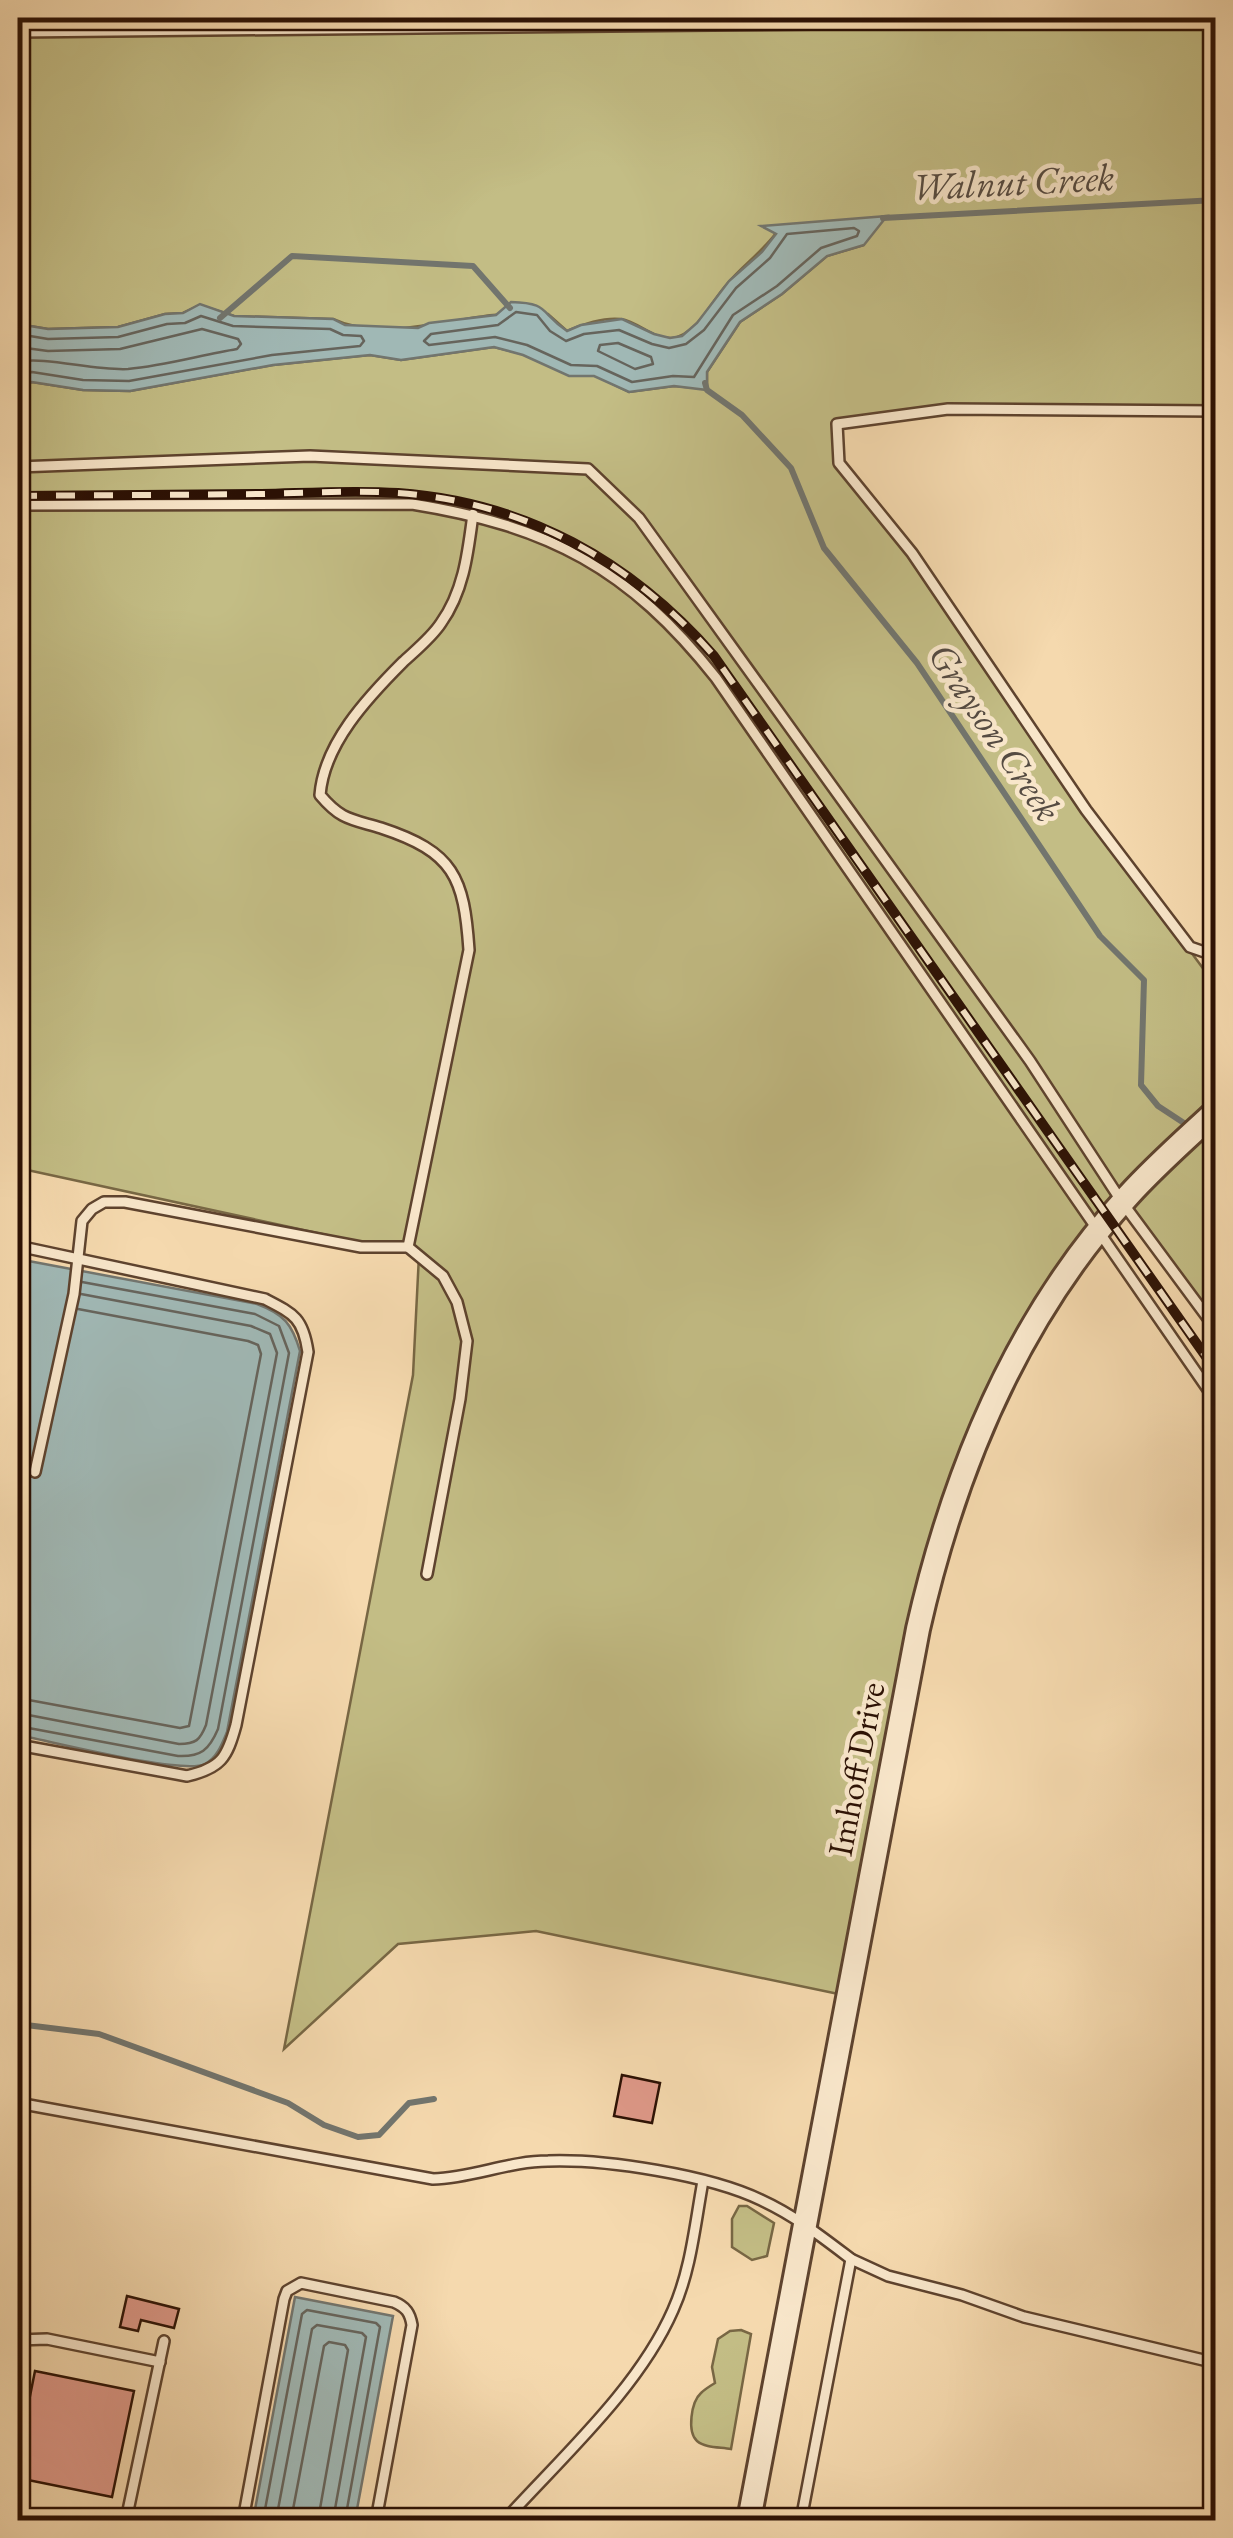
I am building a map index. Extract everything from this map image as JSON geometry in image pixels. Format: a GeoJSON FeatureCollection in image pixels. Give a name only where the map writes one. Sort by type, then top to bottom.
{"type":"FeatureCollection","features":[{"type":"Feature","properties":{"kind":"street","name":"Imhoff Drive"},"geometry":{"type":"LineString","coordinates":[[750,2520],[934,1556],[957,1485],[1008,1371],[1048,1301],[1126,1198],[1216,1111]]}},
{"type":"Feature","properties":{"kind":"lane"},"geometry":{"type":"LineString","coordinates":[[18,32],[1216,20]]}},
{"type":"Feature","properties":{"kind":"lane"},"geometry":{"type":"LineString","coordinates":[[1216,410],[948,409],[837,424],[839,464],[912,553],[1086,810],[1190,947],[1216,956]]}},
{"type":"Feature","properties":{"kind":"lane"},"geometry":{"type":"LineString","coordinates":[[18,467],[310,456],[588,469],[638,518],[1030,1061],[1216,1329]]}},
{"type":"Feature","properties":{"kind":"lane"},"geometry":{"type":"LineString","coordinates":[[18,506],[412,504],[474,514],[522,528],[609,573],[684,637],[772,757],[1216,1402]]}},
{"type":"Feature","properties":{"kind":"lane"},"geometry":{"type":"LineString","coordinates":[[408,1247],[469,950],[466,908],[454,870],[424,846],[336,815],[320,795],[322,768],[347,728],[396,669],[441,624],[458,590],[474,514]]}},
{"type":"Feature","properties":{"kind":"lane"},"geometry":{"type":"LineString","coordinates":[[35,1472],[79,1259],[82,1221],[92,1208],[104,1202],[125,1202],[361,1247],[408,1247],[443,1276],[457,1302],[467,1341],[460,1400],[427,1574]]}},
{"type":"Feature","properties":{"kind":"lane"},"geometry":{"type":"LineString","coordinates":[[18,1246],[265,1298],[293,1314],[304,1328],[308,1352],[236,1725],[221,1762],[209,1771],[187,1776],[18,1744]]}},
{"type":"Feature","properties":{"kind":"lane"},"geometry":{"type":"LineString","coordinates":[[18,2102],[416,2177],[456,2178],[545,2160],[607,2165],[702,2182],[762,2200],[804,2224],[851,2259],[888,2276],[1024,2316],[1216,2364]]}},
{"type":"Feature","properties":{"kind":"lane"},"geometry":{"type":"LineString","coordinates":[[505,2520],[617,2395],[660,2339],[684,2278],[702,2182]]}},
{"type":"Feature","properties":{"kind":"lane"},"geometry":{"type":"LineString","coordinates":[[801,2520],[851,2259]]}},
{"type":"Feature","properties":{"kind":"lane"},"geometry":{"type":"LineString","coordinates":[[242,2520],[284,2299],[287,2291],[301,2283],[394,2302],[402,2305],[411,2318],[376,2520]]}},
{"type":"Feature","properties":{"kind":"lane"},"geometry":{"type":"LineString","coordinates":[[18,2340],[47,2339],[160,2362]]}},
{"type":"Feature","properties":{"kind":"lane"},"geometry":{"type":"LineString","coordinates":[[126,2520],[164,2341]]}},
{"type":"Feature","properties":{"kind":"lane"},"geometry":{"type":"LineString","coordinates":[[28,2520],[34,2515],[76,2520]]}},
{"type":"Feature","properties":{"kind":"shaded area"},"geometry":{"type":"Polygon","coordinates":[[[18,18],[1215,20],[1215,411],[948,409],[838,424],[839,464],[912,553],[1086,810],[1216,986],[1215,1329],[1121,1203],[1098,1231],[957,1485],[848,1996],[536,1931],[398,1944],[284,2049],[413,1375],[419,1255],[18,1168],[18,385],[32,382],[83,390],[130,391],[273,365],[370,355],[401,360],[494,347],[523,354],[569,375],[594,375],[629,392],[674,386],[707,389],[707,372],[740,322],[782,294],[827,256],[864,245],[764,227],[776,233],[727,284],[696,324],[672,338],[621,319],[593,322],[567,331],[548,314],[500,314],[391,329],[333,319],[234,316],[200,305],[183,313],[118,327],[48,329],[18,324],[18,18]]]}},
{"type":"Feature","properties":{"kind":"shaded area"},"geometry":{"type":"Polygon","coordinates":[[[739,2206],[747,2206],[774,2223],[767,2256],[752,2260],[732,2247],[732,2219],[739,2206]]]}},
{"type":"Feature","properties":{"kind":"shaded area"},"geometry":{"type":"Polygon","coordinates":[[[730,2331],[751,2334],[731,2449],[704,2445],[692,2431],[695,2403],[715,2383],[712,2367],[718,2339],[730,2331]]]}},
{"type":"Feature","properties":{"kind":"water"},"geometry":{"type":"Polygon","coordinates":[[[887,216],[864,245],[827,256],[782,294],[740,322],[707,372],[707,390],[674,386],[629,392],[594,376],[569,376],[494,347],[401,360],[370,355],[273,365],[130,391],[83,390],[32,382],[18,385],[18,324],[48,329],[118,327],[183,313],[200,304],[234,316],[333,319],[345,325],[418,328],[429,323],[496,315],[511,302],[538,307],[567,331],[622,319],[654,334],[682,336],[776,234],[761,226],[887,216]]]}},
{"type":"Feature","properties":{"kind":"water"},"geometry":{"type":"Polygon","coordinates":[[[18,1259],[257,1304],[280,1316],[297,1342],[300,1351],[227,1732],[216,1754],[205,1764],[144,1761],[18,1735],[18,1259]]]}},
{"type":"Feature","properties":{"kind":"water"},"geometry":{"type":"Polygon","coordinates":[[[295,2297],[393,2316],[355,2520],[253,2520],[295,2297]]]}},
{"type":"Feature","properties":{"kind":"building"},"geometry":{"type":"Polygon","coordinates":[[[622,2075],[660,2083],[652,2123],[614,2116],[622,2075]]]}},
{"type":"Feature","properties":{"kind":"building"},"geometry":{"type":"Polygon","coordinates":[[[127,2296],[179,2309],[174,2328],[141,2320],[138,2331],[120,2327],[127,2296]]]}},
{"type":"Feature","properties":{"kind":"building"},"geometry":{"type":"Polygon","coordinates":[[[35,2371],[134,2391],[112,2497],[18,2478],[18,2456],[35,2371]]]}},
{"type":"Feature","properties":{"kind":"waterway","name":"Walnut Creek"},"geometry":{"type":"LineString","coordinates":[[883,218],[1216,200]]}},
{"type":"Feature","properties":{"kind":"waterway","name":"Walnut Creek"},"geometry":{"type":"LineString","coordinates":[[220,318],[292,256],[473,266],[510,308]]}},
{"type":"Feature","properties":{"kind":"waterway","name":"Grayson Creek"},"geometry":{"type":"LineString","coordinates":[[705,383],[707,390],[742,415],[791,468],[824,548],[917,663],[1100,936],[1144,980],[1141,1085],[1158,1106],[1190,1127]]}},
{"type":"Feature","properties":{"kind":"waterway","name":"Grayson Creek"},"geometry":{"type":"LineString","coordinates":[[1200,1134],[1216,1145]]}},
{"type":"Feature","properties":{"kind":"waterway"},"geometry":{"type":"LineString","coordinates":[[18,2024],[99,2034],[288,2103],[324,2125],[358,2137],[379,2135],[409,2103],[434,2099]]}},
{"type":"Feature","properties":{"kind":"railway"},"geometry":{"type":"LineString","coordinates":[[18,496],[398,493],[445,499],[532,523],[611,565],[682,622],[714,656],[1216,1371]]}}]}
